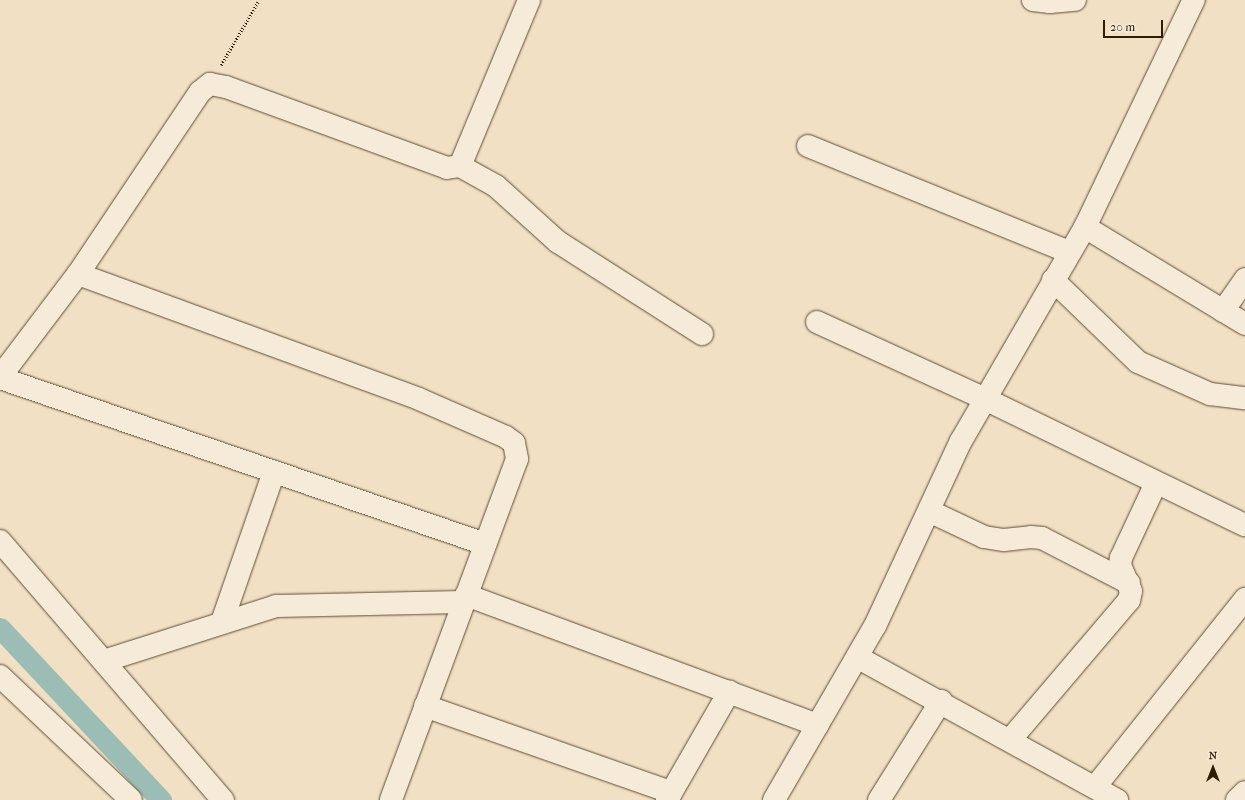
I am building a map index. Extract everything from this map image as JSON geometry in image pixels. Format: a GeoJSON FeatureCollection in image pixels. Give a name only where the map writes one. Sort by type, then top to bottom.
{"type":"FeatureCollection","features":[{"type":"Feature","properties":{"kind":"street"},"geometry":{"type":"LineString","coordinates":[[460,166],[529,0]]}},
{"type":"Feature","properties":{"kind":"street"},"geometry":{"type":"LineString","coordinates":[[1033,0],[1050,2],[1075,0]]}},
{"type":"Feature","properties":{"kind":"street"},"geometry":{"type":"LineString","coordinates":[[774,800],[876,626],[961,441],[1068,252],[1085,227],[1194,0]]}},
{"type":"Feature","properties":{"kind":"street"},"geometry":{"type":"LineString","coordinates":[[485,544],[0,378],[78,274],[200,92],[210,84],[226,87],[447,168],[460,166],[496,186],[558,242],[702,334]]}},
{"type":"Feature","properties":{"kind":"street"},"geometry":{"type":"LineString","coordinates":[[808,146],[1068,252]]}},
{"type":"Feature","properties":{"kind":"street"},"geometry":{"type":"LineString","coordinates":[[1085,227],[1245,324]]}},
{"type":"Feature","properties":{"kind":"street"},"geometry":{"type":"LineString","coordinates":[[78,274],[419,399],[506,437],[514,443],[517,459],[464,598],[391,800]]}},
{"type":"Feature","properties":{"kind":"street"},"geometry":{"type":"LineString","coordinates":[[1223,311],[1245,279]]}},
{"type":"Feature","properties":{"kind":"street"},"geometry":{"type":"LineString","coordinates":[[1053,280],[1138,362],[1210,394],[1245,398]]}},
{"type":"Feature","properties":{"kind":"street"},"geometry":{"type":"LineString","coordinates":[[817,322],[985,399],[1245,525]]}},
{"type":"Feature","properties":{"kind":"street"},"geometry":{"type":"LineString","coordinates":[[222,622],[274,472]]}},
{"type":"Feature","properties":{"kind":"street"},"geometry":{"type":"LineString","coordinates":[[1010,740],[1128,600],[1131,591],[1130,583],[1120,565],[1121,558],[1156,483]]}},
{"type":"Feature","properties":{"kind":"street"},"geometry":{"type":"LineString","coordinates":[[928,511],[994,539],[1042,538],[1130,583]]}},
{"type":"Feature","properties":{"kind":"street"},"geometry":{"type":"LineString","coordinates":[[0,540],[223,800]]}},
{"type":"Feature","properties":{"kind":"street"},"geometry":{"type":"LineString","coordinates":[[104,661],[265,608],[288,605],[464,598],[818,725]]}},
{"type":"Feature","properties":{"kind":"street"},"geometry":{"type":"LineString","coordinates":[[1096,787],[1245,599]]}},
{"type":"Feature","properties":{"kind":"street"},"geometry":{"type":"LineString","coordinates":[[857,657],[941,701],[1117,800]]}},
{"type":"Feature","properties":{"kind":"street"},"geometry":{"type":"LineString","coordinates":[[0,676],[131,800]]}},
{"type":"Feature","properties":{"kind":"street"},"geometry":{"type":"LineString","coordinates":[[425,706],[669,796],[729,692]]}},
{"type":"Feature","properties":{"kind":"street"},"geometry":{"type":"LineString","coordinates":[[879,800],[941,701]]}},
{"type":"Feature","properties":{"kind":"street"},"geometry":{"type":"LineString","coordinates":[[1238,800],[1245,792]]}},
{"type":"Feature","properties":{"kind":"path"},"geometry":{"type":"LineString","coordinates":[[210,84],[259,0]]}},
{"type":"Feature","properties":{"kind":"waterway"},"geometry":{"type":"LineString","coordinates":[[0,628],[161,800]]}}]}
